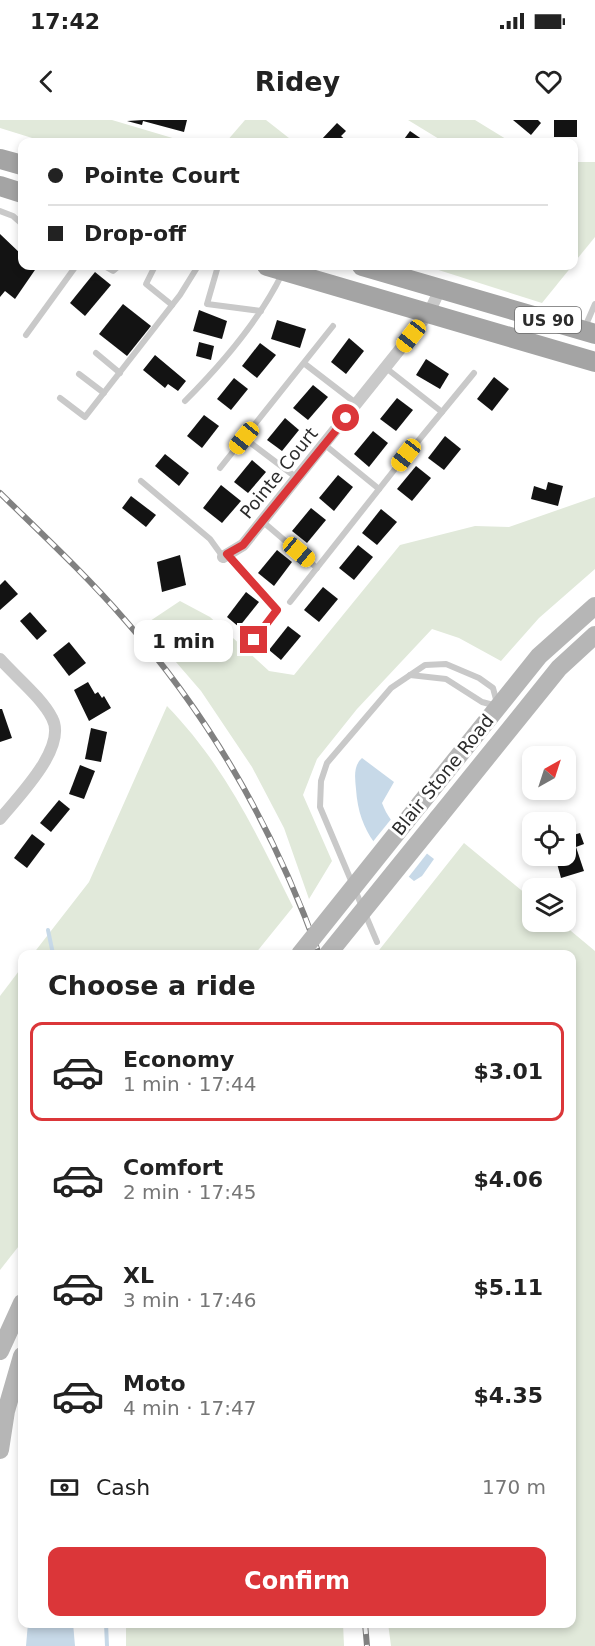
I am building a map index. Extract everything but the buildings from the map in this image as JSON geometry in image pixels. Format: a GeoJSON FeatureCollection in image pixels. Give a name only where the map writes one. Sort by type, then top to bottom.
{"type":"FeatureCollection","features":[{"type":"Feature","properties":{"kind":"main road"},"geometry":{"type":"LineString","coordinates":[[0,159],[18,164]]}},
{"type":"Feature","properties":{"kind":"main road"},"geometry":{"type":"LineString","coordinates":[[0,186],[18,192]]}},
{"type":"Feature","properties":{"kind":"main road","name":"US 90"},"geometry":{"type":"LineString","coordinates":[[282,270],[595,362]]}},
{"type":"Feature","properties":{"kind":"main road","name":"US 90"},"geometry":{"type":"LineString","coordinates":[[376,270],[589,332]]}},
{"type":"Feature","properties":{"kind":"main road"},"geometry":{"type":"LineString","coordinates":[[575,356],[589,332]]}},
{"type":"Feature","properties":{"kind":"main road","name":"Blair Stone Road"},"geometry":{"type":"LineString","coordinates":[[303,950],[539,656],[595,606]]}},
{"type":"Feature","properties":{"kind":"main road","name":"Blair Stone Road"},"geometry":{"type":"LineString","coordinates":[[331,950],[516,720],[560,668],[595,635]]}},
{"type":"Feature","properties":{"kind":"main road"},"geometry":{"type":"LineString","coordinates":[[498,706],[516,720]]}},
{"type":"Feature","properties":{"kind":"main road"},"geometry":{"type":"LineString","coordinates":[[0,1351],[18,1312]]}},
{"type":"Feature","properties":{"kind":"main road"},"geometry":{"type":"LineString","coordinates":[[0,1450],[6,1411],[18,1370]]}},
{"type":"Feature","properties":{"kind":"street","name":"Pointe Court"},"geometry":{"type":"LineString","coordinates":[[225,555],[243,545],[325,445],[429,313],[440,288]]}},
{"type":"Feature","properties":{"kind":"street"},"geometry":{"type":"LineString","coordinates":[[0,659],[51,716],[56,733],[53,747],[38,772],[0,819]]}},
{"type":"Feature","properties":{"kind":"lane"},"geometry":{"type":"LineString","coordinates":[[0,211],[18,220]]}},
{"type":"Feature","properties":{"kind":"lane"},"geometry":{"type":"LineString","coordinates":[[26,335],[73,270]]}},
{"type":"Feature","properties":{"kind":"lane"},"geometry":{"type":"LineString","coordinates":[[153,270],[146,284],[172,306]]}},
{"type":"Feature","properties":{"kind":"lane"},"geometry":{"type":"LineString","coordinates":[[60,398],[85,417],[172,306],[195,270]]}},
{"type":"Feature","properties":{"kind":"lane"},"geometry":{"type":"LineString","coordinates":[[217,270],[207,304],[261,311]]}},
{"type":"Feature","properties":{"kind":"lane"},"geometry":{"type":"LineString","coordinates":[[185,402],[206,381],[261,311],[274,270]]}},
{"type":"Feature","properties":{"kind":"lane"},"geometry":{"type":"LineString","coordinates":[[589,332],[595,304]]}},
{"type":"Feature","properties":{"kind":"lane"},"geometry":{"type":"LineString","coordinates":[[220,468],[333,326]]}},
{"type":"Feature","properties":{"kind":"lane"},"geometry":{"type":"LineString","coordinates":[[96,352],[120,372]]}},
{"type":"Feature","properties":{"kind":"lane"},"geometry":{"type":"LineString","coordinates":[[305,364],[357,405]]}},
{"type":"Feature","properties":{"kind":"lane"},"geometry":{"type":"LineString","coordinates":[[386,369],[442,412]]}},
{"type":"Feature","properties":{"kind":"lane"},"geometry":{"type":"LineString","coordinates":[[414,446],[474,373]]}},
{"type":"Feature","properties":{"kind":"lane"},"geometry":{"type":"LineString","coordinates":[[79,374],[104,393]]}},
{"type":"Feature","properties":{"kind":"lane"},"geometry":{"type":"LineString","coordinates":[[244,438],[297,478]]}},
{"type":"Feature","properties":{"kind":"lane"},"geometry":{"type":"LineString","coordinates":[[325,445],[379,489]]}},
{"type":"Feature","properties":{"kind":"lane"},"geometry":{"type":"LineString","coordinates":[[290,602],[406,455]]}},
{"type":"Feature","properties":{"kind":"lane"},"geometry":{"type":"LineString","coordinates":[[141,481],[210,539],[277,610],[254,640]]}},
{"type":"Feature","properties":{"kind":"lane"},"geometry":{"type":"LineString","coordinates":[[262,521],[317,568]]}},
{"type":"Feature","properties":{"kind":"lane"},"geometry":{"type":"LineString","coordinates":[[377,942],[320,807],[321,781],[327,763],[391,688],[409,674],[425,666],[446,664],[479,678],[493,688],[498,706],[482,702],[446,679],[409,674]]}},
{"type":"Feature","properties":{"kind":"green space"},"geometry":{"type":"Polygon","coordinates":[[[0,120],[112,120],[173,138],[32,138],[0,128],[0,120]]]}},
{"type":"Feature","properties":{"kind":"green space"},"geometry":{"type":"Polygon","coordinates":[[[245,120],[266,120],[289,138],[229,138],[245,120]]]}},
{"type":"Feature","properties":{"kind":"green space"},"geometry":{"type":"Polygon","coordinates":[[[408,120],[475,120],[504,138],[437,138],[408,120]]]}},
{"type":"Feature","properties":{"kind":"green space"},"geometry":{"type":"Polygon","coordinates":[[[578,162],[595,162],[595,237],[578,258],[578,162]]]}},
{"type":"Feature","properties":{"kind":"green space"},"geometry":{"type":"Polygon","coordinates":[[[439,270],[569,270],[542,303],[439,270]]]}},
{"type":"Feature","properties":{"kind":"green space"},"geometry":{"type":"Polygon","coordinates":[[[595,497],[595,569],[539,618],[501,661],[459,638],[432,629],[357,709],[317,759],[303,795],[332,861],[309,899],[284,828],[252,767],[201,691],[144,625],[180,601],[210,617],[269,671],[294,675],[400,545],[475,526],[509,527],[595,497]]]}},
{"type":"Feature","properties":{"kind":"green space"},"geometry":{"type":"Polygon","coordinates":[[[167,706],[188,729],[223,777],[252,827],[293,907],[258,950],[36,950],[89,882],[167,706]]]}},
{"type":"Feature","properties":{"kind":"green space"},"geometry":{"type":"Polygon","coordinates":[[[464,843],[522,891],[522,932],[572,932],[595,951],[595,1646],[391,1646],[389,1628],[576,1628],[576,950],[379,950],[464,843]]]}},
{"type":"Feature","properties":{"kind":"green space"},"geometry":{"type":"Polygon","coordinates":[[[18,972],[18,1247],[0,1270],[0,996],[18,972]]]}},
{"type":"Feature","properties":{"kind":"green space"},"geometry":{"type":"Polygon","coordinates":[[[126,1628],[343,1628],[344,1646],[126,1646],[126,1628]]]}},
{"type":"Feature","properties":{"kind":"water"},"geometry":{"type":"Polygon","coordinates":[[[362,758],[394,782],[382,803],[391,820],[434,859],[422,876],[414,881],[391,862],[367,831],[358,805],[355,776],[357,765],[362,758]]]}},
{"type":"Feature","properties":{"kind":"water"},"geometry":{"type":"Polygon","coordinates":[[[28,1628],[73,1628],[75,1646],[26,1646],[28,1628]]]}},
{"type":"Feature","properties":{"kind":"pier"},"geometry":{"type":"Polygon","coordinates":[[[392,818],[429,851],[407,879],[371,844],[392,818]]]}},
{"type":"Feature","properties":{"kind":"waterway"},"geometry":{"type":"LineString","coordinates":[[48,930],[52,950]]}},
{"type":"Feature","properties":{"kind":"waterway"},"geometry":{"type":"LineString","coordinates":[[106,1628],[107,1646]]}},
{"type":"Feature","properties":{"kind":"railway"},"geometry":{"type":"LineString","coordinates":[[0,493],[64,555],[125,620],[156,657],[213,736],[261,820],[302,908],[318,950]]}},
{"type":"Feature","properties":{"kind":"railway"},"geometry":{"type":"LineString","coordinates":[[365,1628],[367,1646]]}},
{"type":"Feature","properties":{"kind":"route"},"geometry":{"type":"LineString","coordinates":[[254,640],[277,610],[227,554],[243,545],[346,418]]}}]}
